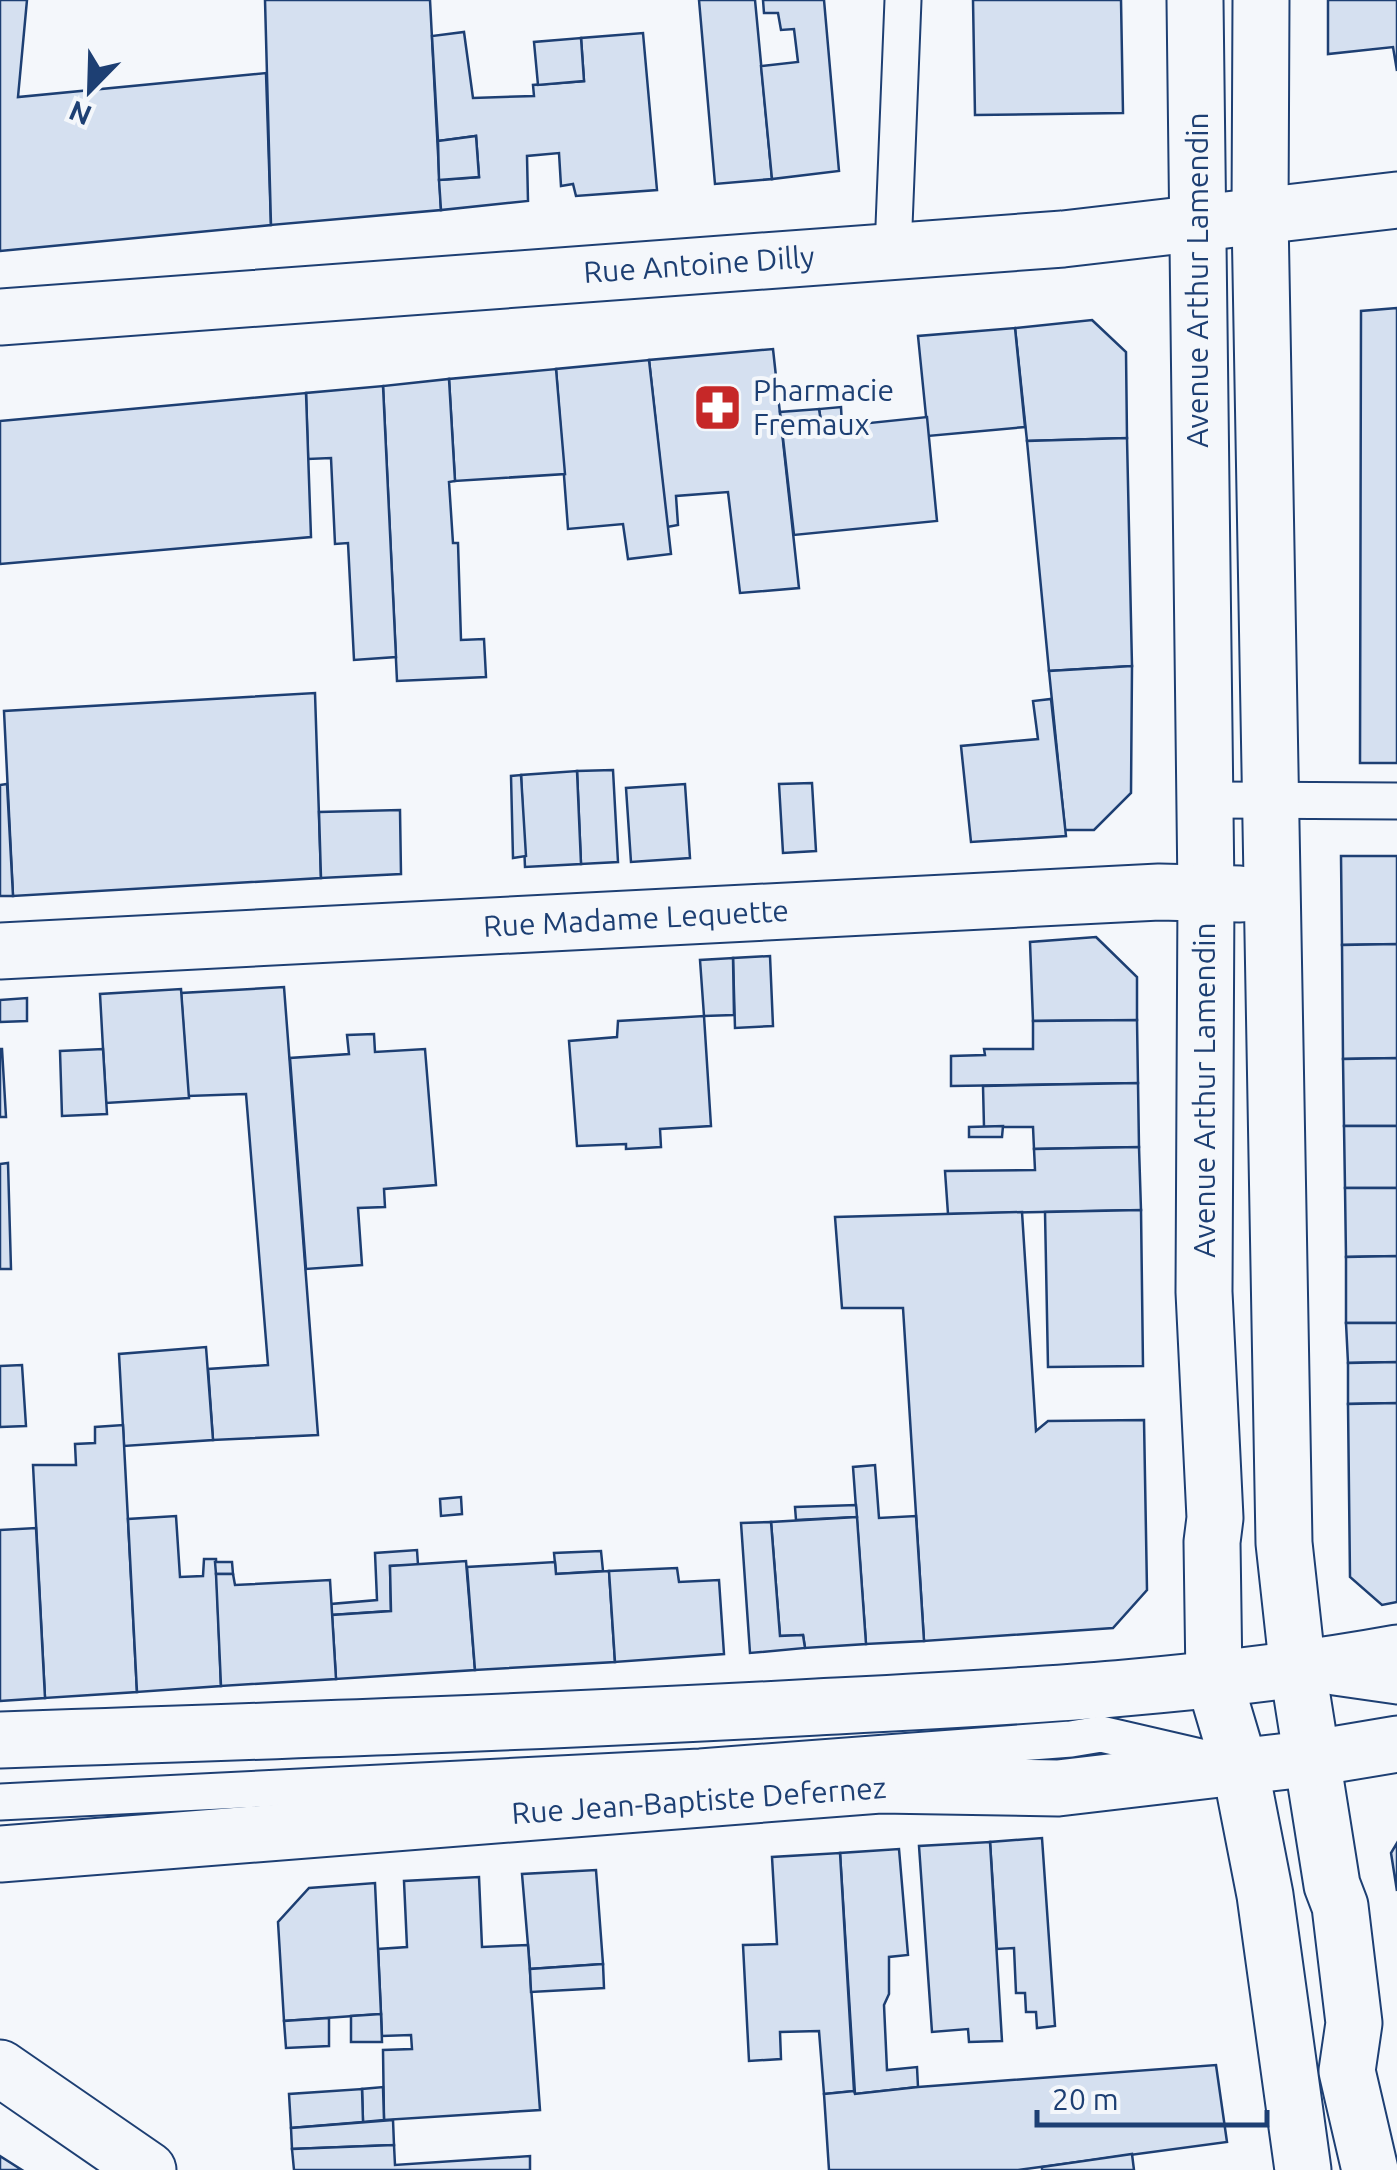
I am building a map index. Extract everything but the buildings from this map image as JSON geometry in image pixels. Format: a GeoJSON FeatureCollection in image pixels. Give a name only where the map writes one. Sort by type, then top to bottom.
{"type":"FeatureCollection","features":[{"type":"Feature","properties":{"kind":"street","name":"Avenue Arthur Lamendin"},"geometry":{"type":"LineString","coordinates":[[1195,0],[1206,892],[1204,1292],[1215,1518],[1214,1680],[1240,1767],[1265,1895],[1303,2170]]}},
{"type":"Feature","properties":{"kind":"street"},"geometry":{"type":"LineString","coordinates":[[1261,0],[1260,216],[1284,1543],[1298,1671],[1354,2022],[1348,2071],[1370,2170]]}},
{"type":"Feature","properties":{"kind":"street","name":"Rue Antoine Dilly"},"geometry":{"type":"LineString","coordinates":[[0,317],[1063,239],[1397,200]]}},
{"type":"Feature","properties":{"kind":"street","name":"Rue Madame Lequette"},"geometry":{"type":"LineString","coordinates":[[0,950],[1206,892],[1272,896]]}},
{"type":"Feature","properties":{"kind":"street"},"geometry":{"type":"LineString","coordinates":[[0,1740],[540,1723],[1100,1692],[1298,1671],[1397,1653]]}},
{"type":"Feature","properties":{"kind":"street","name":"Rue Jean-Baptiste Defernez"},"geometry":{"type":"LineString","coordinates":[[0,1854],[880,1786],[1058,1788],[1314,1758],[1397,1744]]}},
{"type":"Feature","properties":{"kind":"street"},"geometry":{"type":"LineString","coordinates":[[0,2068],[148,2170]]}},
{"type":"Feature","properties":{"kind":"lane"},"geometry":{"type":"LineString","coordinates":[[893,251],[903,0]]}},
{"type":"Feature","properties":{"kind":"lane"},"geometry":{"type":"LineString","coordinates":[[1204,800],[1397,801]]}},
{"type":"Feature","properties":{"kind":"lane"},"geometry":{"type":"LineString","coordinates":[[1298,1671],[1397,1686]]}},
{"type":"Feature","properties":{"kind":"lane"},"geometry":{"type":"LineString","coordinates":[[0,1802],[700,1767],[1101,1734],[1240,1767]]}},
{"type":"Feature","properties":{"kind":"place","name":"Pharmacie Fremaux"},"geometry":{"type":"Point","coordinates":[718,408]}}]}
